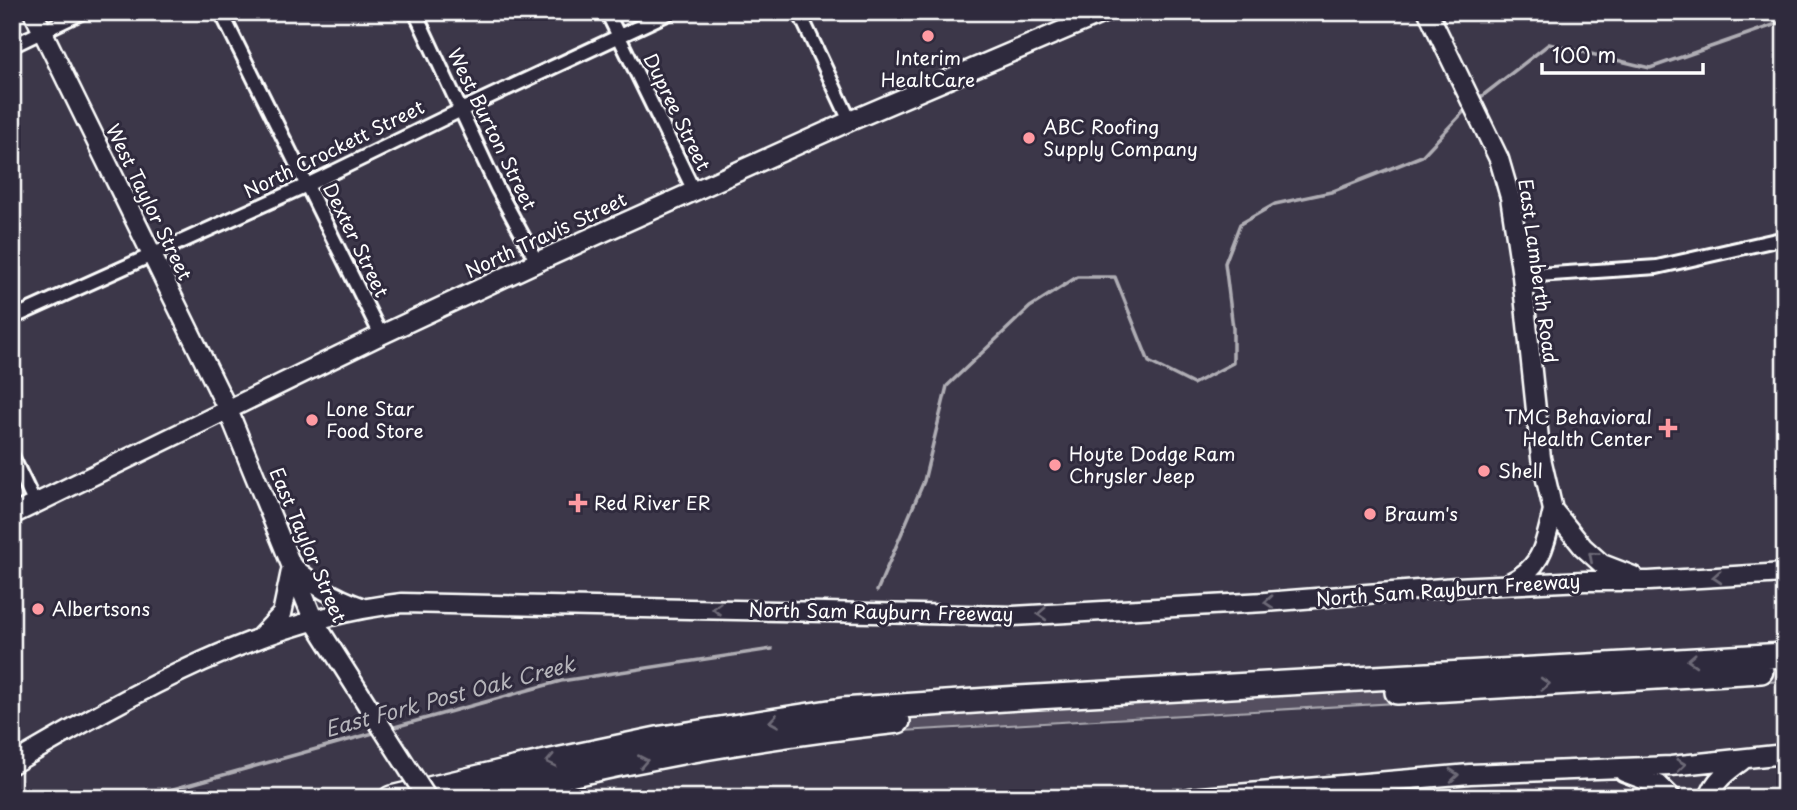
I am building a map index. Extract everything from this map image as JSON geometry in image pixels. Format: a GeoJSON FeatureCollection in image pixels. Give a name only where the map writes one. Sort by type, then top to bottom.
{"type":"FeatureCollection","features":[{"type":"Feature","properties":{"kind":"highway"},"geometry":{"type":"LineString","coordinates":[[391,798],[662,738],[842,710],[1785,655]]}},
{"type":"Feature","properties":{"kind":"highway"},"geometry":{"type":"LineString","coordinates":[[474,798],[528,784],[693,751],[865,725],[992,711],[1615,681],[1785,669]]}},
{"type":"Feature","properties":{"kind":"highway"},"geometry":{"type":"LineString","coordinates":[[493,798],[528,784]]}},
{"type":"Feature","properties":{"kind":"main road","name":"West Taylor Street"},"geometry":{"type":"LineString","coordinates":[[33,12],[228,410]]}},
{"type":"Feature","properties":{"kind":"main road","name":"North Travis Street"},"geometry":{"type":"LineString","coordinates":[[12,515],[537,262],[850,121],[1105,12]]}},
{"type":"Feature","properties":{"kind":"main road","name":"East Lamberth Road"},"geometry":{"type":"LineString","coordinates":[[1428,12],[1499,159],[1510,197],[1522,276],[1541,458],[1553,510]]}},
{"type":"Feature","properties":{"kind":"main road","name":"East Taylor Street"},"geometry":{"type":"LineString","coordinates":[[228,410],[314,621],[426,798]]}},
{"type":"Feature","properties":{"kind":"main road"},"geometry":{"type":"LineString","coordinates":[[1553,510],[1583,547],[1602,564],[1649,581]]}},
{"type":"Feature","properties":{"kind":"main road"},"geometry":{"type":"LineString","coordinates":[[1506,585],[1527,575],[1539,557],[1553,510]]}},
{"type":"Feature","properties":{"kind":"main road"},"geometry":{"type":"LineString","coordinates":[[257,639],[282,614],[292,566],[318,588],[335,598],[361,607]]}},
{"type":"Feature","properties":{"kind":"main road","name":"North Sam Rayburn Freeway"},"geometry":{"type":"LineString","coordinates":[[12,764],[124,699],[218,654],[361,607],[402,603],[1013,616],[1506,585],[1649,581],[1785,573]]}},
{"type":"Feature","properties":{"kind":"main road"},"geometry":{"type":"LineString","coordinates":[[1191,798],[1471,774],[1614,769],[1785,754]]}},
{"type":"Feature","properties":{"kind":"main road"},"geometry":{"type":"LineString","coordinates":[[1709,798],[1711,790],[1725,773],[1747,758]]}},
{"type":"Feature","properties":{"kind":"main road"},"geometry":{"type":"LineString","coordinates":[[1614,769],[1659,785],[1672,798]]}},
{"type":"Feature","properties":{"kind":"street"},"geometry":{"type":"LineString","coordinates":[[12,46],[83,12]]}},
{"type":"Feature","properties":{"kind":"street","name":"Dexter Street"},"geometry":{"type":"LineString","coordinates":[[222,12],[381,335]]}},
{"type":"Feature","properties":{"kind":"street","name":"West Burton Street"},"geometry":{"type":"LineString","coordinates":[[415,12],[498,188],[537,262]]}},
{"type":"Feature","properties":{"kind":"street","name":"Dupree Street"},"geometry":{"type":"LineString","coordinates":[[607,12],[694,191]]}},
{"type":"Feature","properties":{"kind":"street","name":"North Crockett Street"},"geometry":{"type":"LineString","coordinates":[[12,318],[307,185],[671,12]]}},
{"type":"Feature","properties":{"kind":"street"},"geometry":{"type":"LineString","coordinates":[[799,12],[850,121]]}},
{"type":"Feature","properties":{"kind":"street"},"geometry":{"type":"LineString","coordinates":[[1522,276],[1657,267],[1785,238]]}},
{"type":"Feature","properties":{"kind":"street"},"geometry":{"type":"LineString","coordinates":[[12,456],[35,504]]}},
{"type":"Feature","properties":{"kind":"shaded area"},"geometry":{"type":"Polygon","coordinates":[[[1785,646],[1785,681],[867,733],[759,746],[498,798],[378,798],[463,775],[675,727],[1785,646]]]}},
{"type":"Feature","properties":{"kind":"waterway","name":"East Fork Post Oak Creek"},"geometry":{"type":"LineString","coordinates":[[1477,100],[1549,44],[1650,68],[1785,21]]}},
{"type":"Feature","properties":{"kind":"waterway","name":"East Fork Post Oak Creek"},"geometry":{"type":"LineString","coordinates":[[877,591],[924,481],[947,386],[1030,307],[1077,277],[1115,277],[1149,362],[1193,384],[1233,363],[1233,328],[1225,263],[1240,224],[1275,204],[1331,192],[1422,156],[1468,107]]}},
{"type":"Feature","properties":{"kind":"waterway","name":"East Fork Post Oak Creek"},"geometry":{"type":"LineString","coordinates":[[391,728],[561,681],[772,649]]}},
{"type":"Feature","properties":{"kind":"waterway","name":"East Fork Post Oak Creek"},"geometry":{"type":"LineString","coordinates":[[141,798],[377,732]]}},
{"type":"Feature","properties":{"kind":"place","name":"Interim HealtCare"},"geometry":{"type":"Point","coordinates":[928,36]}},
{"type":"Feature","properties":{"kind":"place","name":"ABC Roofing Supply Company"},"geometry":{"type":"Point","coordinates":[1029,138]}},
{"type":"Feature","properties":{"kind":"place","name":"Lone Star Food Store"},"geometry":{"type":"Point","coordinates":[312,420]}},
{"type":"Feature","properties":{"kind":"place","name":"TMC Behavioral Health Center"},"geometry":{"type":"Point","coordinates":[1668,428]}},
{"type":"Feature","properties":{"kind":"place","name":"Hoyte Dodge Ram Chrysler Jeep"},"geometry":{"type":"Point","coordinates":[1055,465]}},
{"type":"Feature","properties":{"kind":"place","name":"Shell"},"geometry":{"type":"Point","coordinates":[1484,471]}},
{"type":"Feature","properties":{"kind":"place","name":"Red River ER"},"geometry":{"type":"Point","coordinates":[578,503]}},
{"type":"Feature","properties":{"kind":"place","name":"Braum's"},"geometry":{"type":"Point","coordinates":[1370,514]}},
{"type":"Feature","properties":{"kind":"place","name":"Albertsons"},"geometry":{"type":"Point","coordinates":[38,609]}}]}
